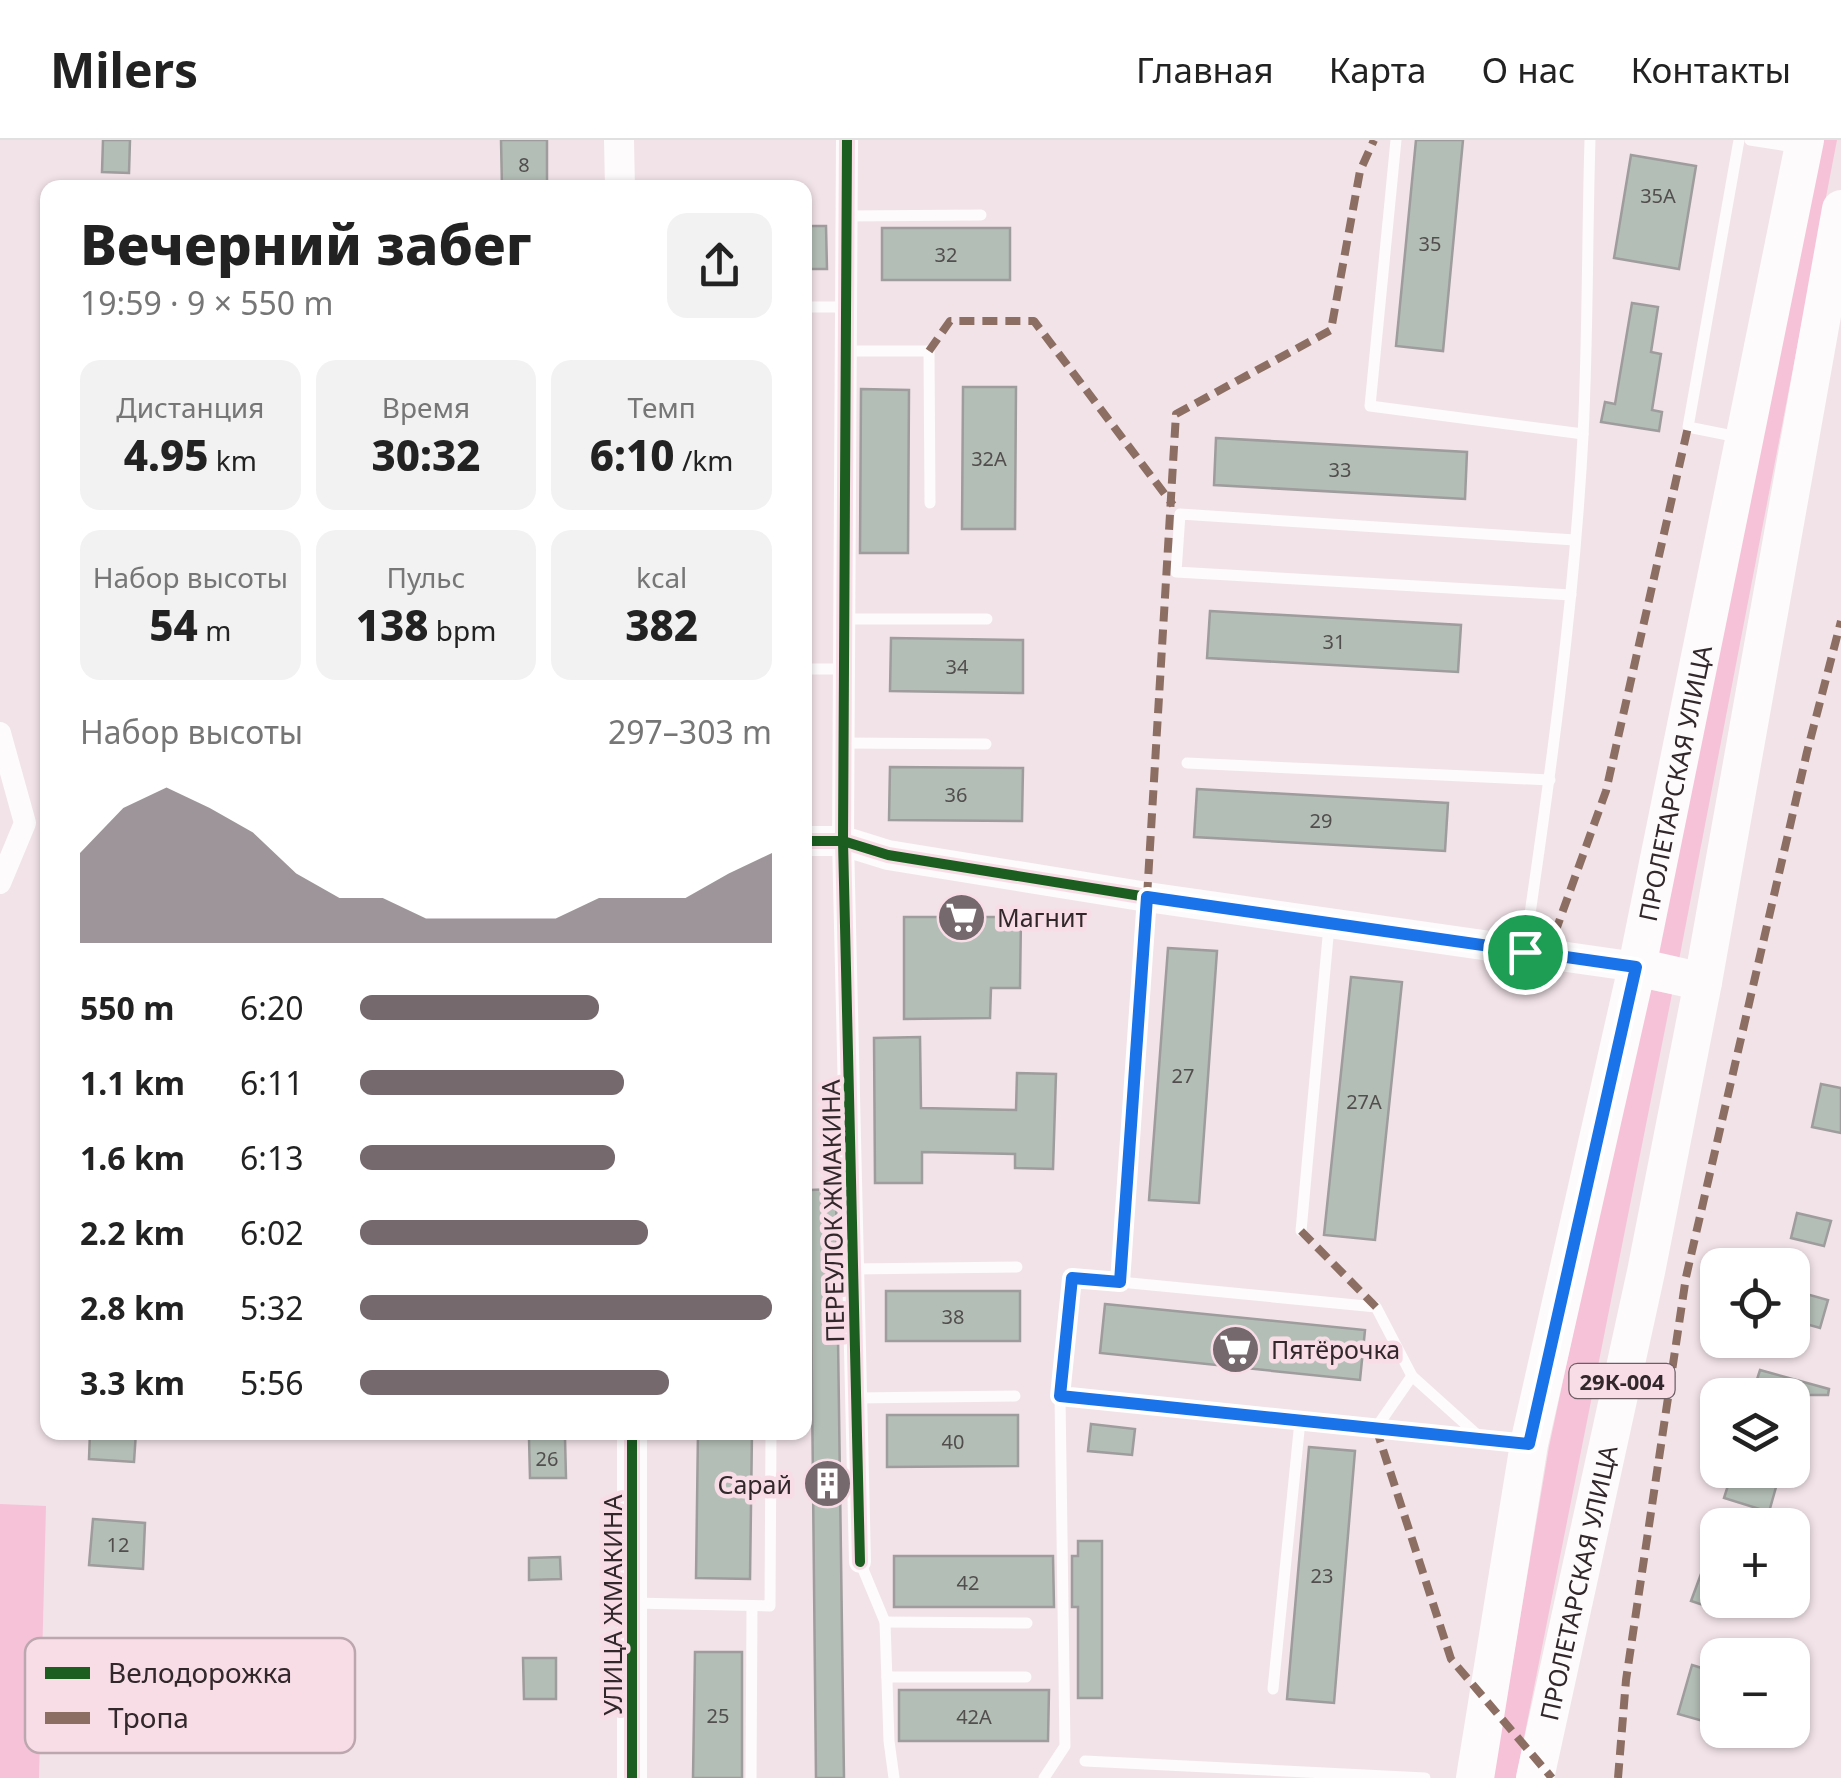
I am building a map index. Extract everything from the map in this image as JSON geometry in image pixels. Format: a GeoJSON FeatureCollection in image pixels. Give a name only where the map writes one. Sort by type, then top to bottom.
{"type":"FeatureCollection","features":[{"type":"Feature","properties":{"kind":"main road","name":"ПРОЛЕТАРСКАЯ УЛИЦА"},"geometry":{"type":"LineString","coordinates":[[1475,1778],[1529,1444],[1636,967],[1804,144]]}},
{"type":"Feature","properties":{"kind":"main road","name":"ПРОЛЕТАРСКАЯ УЛИЦА"},"geometry":{"type":"LineString","coordinates":[[1535,1778],[1646,1272],[1703,982],[1841,209]]}},
{"type":"Feature","properties":{"kind":"main road"},"geometry":{"type":"LineString","coordinates":[[1636,967],[1703,982]]}},
{"type":"Feature","properties":{"kind":"street"},"geometry":{"type":"LineString","coordinates":[[619,140],[620,180]]}},
{"type":"Feature","properties":{"kind":"street","name":"ПЕРЕУЛОК ЖМАКИНА"},"geometry":{"type":"LineString","coordinates":[[848,140],[843,841],[860,1562]]}},
{"type":"Feature","properties":{"kind":"street"},"geometry":{"type":"LineString","coordinates":[[0,733],[36,823],[0,884]]}},
{"type":"Feature","properties":{"kind":"street"},"geometry":{"type":"LineString","coordinates":[[812,841],[843,841],[888,855],[1329,925],[1636,967]]}},
{"type":"Feature","properties":{"kind":"street","name":"УЛИЦА ЖМАКИНА"},"geometry":{"type":"LineString","coordinates":[[632,1440],[632,1778]]}},
{"type":"Feature","properties":{"kind":"lane"},"geometry":{"type":"LineString","coordinates":[[1396,140],[1370,406],[1583,434]]}},
{"type":"Feature","properties":{"kind":"lane"},"geometry":{"type":"LineString","coordinates":[[1525,952],[1550,780],[1576,540],[1583,434],[1590,140]]}},
{"type":"Feature","properties":{"kind":"lane"},"geometry":{"type":"LineString","coordinates":[[1740,140],[1688,427],[1742,437]]}},
{"type":"Feature","properties":{"kind":"lane"},"geometry":{"type":"LineString","coordinates":[[1750,140],[1804,144]]}},
{"type":"Feature","properties":{"kind":"lane"},"geometry":{"type":"LineString","coordinates":[[847,216],[981,215]]}},
{"type":"Feature","properties":{"kind":"lane"},"geometry":{"type":"LineString","coordinates":[[812,307],[846,307]]}},
{"type":"Feature","properties":{"kind":"lane"},"geometry":{"type":"LineString","coordinates":[[846,351],[929,351],[930,503]]}},
{"type":"Feature","properties":{"kind":"lane"},"geometry":{"type":"LineString","coordinates":[[1571,595],[1176,572],[1180,514],[1576,540]]}},
{"type":"Feature","properties":{"kind":"lane"},"geometry":{"type":"LineString","coordinates":[[844,619],[987,619]]}},
{"type":"Feature","properties":{"kind":"lane"},"geometry":{"type":"LineString","coordinates":[[812,669],[844,669]]}},
{"type":"Feature","properties":{"kind":"lane"},"geometry":{"type":"LineString","coordinates":[[844,743],[986,744]]}},
{"type":"Feature","properties":{"kind":"lane"},"geometry":{"type":"LineString","coordinates":[[1186,762],[1550,780]]}},
{"type":"Feature","properties":{"kind":"lane"},"geometry":{"type":"LineString","coordinates":[[1120,1282],[1147,897]]}},
{"type":"Feature","properties":{"kind":"lane"},"geometry":{"type":"LineString","coordinates":[[1300,1230],[1329,925]]}},
{"type":"Feature","properties":{"kind":"lane"},"geometry":{"type":"LineString","coordinates":[[853,1269],[1017,1266]]}},
{"type":"Feature","properties":{"kind":"lane"},"geometry":{"type":"LineString","coordinates":[[1044,1778],[1065,1746],[1060,1396],[1072,1278],[1376,1307],[1412,1376],[1482,1438]]}},
{"type":"Feature","properties":{"kind":"lane"},"geometry":{"type":"LineString","coordinates":[[1376,1428],[1412,1376]]}},
{"type":"Feature","properties":{"kind":"lane"},"geometry":{"type":"LineString","coordinates":[[856,1398],[1016,1396]]}},
{"type":"Feature","properties":{"kind":"lane"},"geometry":{"type":"LineString","coordinates":[[1060,1396],[1529,1444]]}},
{"type":"Feature","properties":{"kind":"lane"},"geometry":{"type":"LineString","coordinates":[[1273,1689],[1300,1421]]}},
{"type":"Feature","properties":{"kind":"lane"},"geometry":{"type":"LineString","coordinates":[[633,1604],[770,1606],[772,1440]]}},
{"type":"Feature","properties":{"kind":"lane"},"geometry":{"type":"LineString","coordinates":[[860,1562],[885,1622],[894,1778]]}},
{"type":"Feature","properties":{"kind":"lane"},"geometry":{"type":"LineString","coordinates":[[751,1778],[752,1606]]}},
{"type":"Feature","properties":{"kind":"lane"},"geometry":{"type":"LineString","coordinates":[[885,1622],[1027,1623]]}},
{"type":"Feature","properties":{"kind":"lane"},"geometry":{"type":"LineString","coordinates":[[887,1678],[1026,1677]]}},
{"type":"Feature","properties":{"kind":"lane"},"geometry":{"type":"LineString","coordinates":[[1085,1760],[1425,1778]]}},
{"type":"Feature","properties":{"kind":"shaded area"},"geometry":{"type":"Polygon","coordinates":[[[1821,140],[1837,140],[1679,960],[1653,956],[1821,140]]]}},
{"type":"Feature","properties":{"kind":"shaded area"},"geometry":{"type":"Polygon","coordinates":[[[1646,989],[1672,994],[1516,1778],[1493,1778],[1549,1447],[1646,989]]]}},
{"type":"Feature","properties":{"kind":"shaded area"},"geometry":{"type":"Polygon","coordinates":[[[0,1504],[46,1506],[43,1638],[25,1638],[25,1753],[40,1753],[39,1778],[0,1778],[0,1504]]]}},
{"type":"Feature","properties":{"kind":"building"},"geometry":{"type":"Polygon","coordinates":[[[103,140],[130,140],[129,173],[102,172],[103,140]]]}},
{"type":"Feature","properties":{"kind":"building"},"geometry":{"type":"Polygon","coordinates":[[[501,140],[547,140],[547,180],[502,180],[501,140]]]}},
{"type":"Feature","properties":{"kind":"building"},"geometry":{"type":"Polygon","coordinates":[[[1416,140],[1463,140],[1443,351],[1396,346],[1416,140]]]}},
{"type":"Feature","properties":{"kind":"building"},"geometry":{"type":"Polygon","coordinates":[[[1631,155],[1696,166],[1679,269],[1614,258],[1631,155]]]}},
{"type":"Feature","properties":{"kind":"building"},"geometry":{"type":"Polygon","coordinates":[[[812,226],[826,226],[827,269],[812,269],[812,226]]]}},
{"type":"Feature","properties":{"kind":"building"},"geometry":{"type":"Polygon","coordinates":[[[882,228],[1010,228],[1010,280],[882,280],[882,228]]]}},
{"type":"Feature","properties":{"kind":"building"},"geometry":{"type":"Polygon","coordinates":[[[1632,303],[1658,307],[1651,352],[1661,354],[1652,410],[1662,412],[1659,431],[1601,422],[1605,402],[1615,404],[1632,303]]]}},
{"type":"Feature","properties":{"kind":"building"},"geometry":{"type":"Polygon","coordinates":[[[963,387],[1016,387],[1015,529],[962,529],[963,387]]]}},
{"type":"Feature","properties":{"kind":"building"},"geometry":{"type":"Polygon","coordinates":[[[861,389],[909,390],[908,553],[860,553],[861,389]]]}},
{"type":"Feature","properties":{"kind":"building"},"geometry":{"type":"Polygon","coordinates":[[[1216,438],[1467,452],[1465,499],[1214,485],[1216,438]]]}},
{"type":"Feature","properties":{"kind":"building"},"geometry":{"type":"Polygon","coordinates":[[[1210,611],[1461,625],[1458,672],[1207,658],[1210,611]]]}},
{"type":"Feature","properties":{"kind":"building"},"geometry":{"type":"Polygon","coordinates":[[[891,638],[1023,640],[1023,693],[890,691],[891,638]]]}},
{"type":"Feature","properties":{"kind":"building"},"geometry":{"type":"Polygon","coordinates":[[[890,767],[1023,768],[1022,821],[889,820],[890,767]]]}},
{"type":"Feature","properties":{"kind":"building"},"geometry":{"type":"Polygon","coordinates":[[[1197,789],[1448,803],[1445,851],[1194,837],[1197,789]]]}},
{"type":"Feature","properties":{"kind":"building"},"geometry":{"type":"Polygon","coordinates":[[[904,917],[1021,917],[1020,988],[991,988],[990,1018],[904,1019],[904,917]]]}},
{"type":"Feature","properties":{"kind":"building"},"geometry":{"type":"Polygon","coordinates":[[[1168,948],[1217,951],[1199,1203],[1149,1200],[1168,948]]]}},
{"type":"Feature","properties":{"kind":"building"},"geometry":{"type":"Polygon","coordinates":[[[1351,977],[1402,982],[1375,1240],[1324,1235],[1351,977]]]}},
{"type":"Feature","properties":{"kind":"building"},"geometry":{"type":"Polygon","coordinates":[[[920,1037],[921,1108],[1016,1110],[1017,1073],[1056,1074],[1053,1169],[1015,1168],[1015,1154],[922,1152],[922,1183],[875,1183],[874,1038],[920,1037]]]}},
{"type":"Feature","properties":{"kind":"building"},"geometry":{"type":"Polygon","coordinates":[[[1821,1084],[1841,1088],[1841,1133],[1812,1127],[1821,1084]]]}},
{"type":"Feature","properties":{"kind":"building","name":"Сарай"},"geometry":{"type":"Polygon","coordinates":[[[836,1189],[844,1778],[816,1778],[812,1190],[836,1189]]]}},
{"type":"Feature","properties":{"kind":"building"},"geometry":{"type":"Polygon","coordinates":[[[1797,1213],[1831,1221],[1824,1246],[1791,1238],[1797,1213]]]}},
{"type":"Feature","properties":{"kind":"building"},"geometry":{"type":"Polygon","coordinates":[[[886,1291],[1020,1291],[1020,1341],[886,1341],[886,1291]]]}},
{"type":"Feature","properties":{"kind":"building"},"geometry":{"type":"Polygon","coordinates":[[[1810,1295],[1828,1300],[1820,1328],[1810,1325],[1810,1295]]]}},
{"type":"Feature","properties":{"kind":"building"},"geometry":{"type":"Polygon","coordinates":[[[1105,1304],[1365,1330],[1360,1380],[1100,1353],[1105,1304]]]}},
{"type":"Feature","properties":{"kind":"building"},"geometry":{"type":"Polygon","coordinates":[[[1760,1370],[1789,1378],[1757,1378],[1760,1370]]]}},
{"type":"Feature","properties":{"kind":"building"},"geometry":{"type":"Polygon","coordinates":[[[1810,1384],[1829,1389],[1828,1395],[1810,1395],[1810,1384]]]}},
{"type":"Feature","properties":{"kind":"building"},"geometry":{"type":"Polygon","coordinates":[[[887,1415],[1018,1415],[1018,1466],[887,1467],[887,1415]]]}},
{"type":"Feature","properties":{"kind":"building"},"geometry":{"type":"Polygon","coordinates":[[[1091,1424],[1135,1429],[1132,1455],[1088,1451],[1091,1424]]]}},
{"type":"Feature","properties":{"kind":"building"},"geometry":{"type":"Polygon","coordinates":[[[90,1440],[135,1440],[134,1462],[89,1459],[90,1440]]]}},
{"type":"Feature","properties":{"kind":"building"},"geometry":{"type":"Polygon","coordinates":[[[529,1440],[565,1440],[566,1478],[530,1478],[529,1440]]]}},
{"type":"Feature","properties":{"kind":"building"},"geometry":{"type":"Polygon","coordinates":[[[698,1440],[752,1440],[750,1579],[696,1578],[698,1440]]]}},
{"type":"Feature","properties":{"kind":"building"},"geometry":{"type":"Polygon","coordinates":[[[1309,1447],[1355,1451],[1334,1703],[1287,1699],[1309,1447]]]}},
{"type":"Feature","properties":{"kind":"building"},"geometry":{"type":"Polygon","coordinates":[[[1727,1488],[1776,1488],[1770,1508],[1724,1498],[1727,1488]]]}},
{"type":"Feature","properties":{"kind":"building"},"geometry":{"type":"Polygon","coordinates":[[[93,1519],[145,1523],[143,1569],[89,1565],[93,1519]]]}},
{"type":"Feature","properties":{"kind":"building"},"geometry":{"type":"Polygon","coordinates":[[[1078,1541],[1102,1541],[1102,1698],[1078,1698],[1078,1607],[1072,1607],[1072,1556],[1078,1556],[1078,1541]]]}},
{"type":"Feature","properties":{"kind":"building"},"geometry":{"type":"Polygon","coordinates":[[[894,1556],[1053,1556],[1054,1607],[894,1607],[894,1556]]]}},
{"type":"Feature","properties":{"kind":"building"},"geometry":{"type":"Polygon","coordinates":[[[560,1557],[561,1579],[529,1580],[529,1558],[560,1557]]]}},
{"type":"Feature","properties":{"kind":"building"},"geometry":{"type":"Polygon","coordinates":[[[1700,1577],[1700,1604],[1691,1601],[1700,1577]]]}},
{"type":"Feature","properties":{"kind":"building"},"geometry":{"type":"Polygon","coordinates":[[[695,1652],[742,1652],[742,1778],[693,1778],[695,1652]]]}},
{"type":"Feature","properties":{"kind":"building"},"geometry":{"type":"Polygon","coordinates":[[[523,1658],[556,1658],[556,1699],[524,1699],[523,1658]]]}},
{"type":"Feature","properties":{"kind":"building"},"geometry":{"type":"Polygon","coordinates":[[[1692,1665],[1700,1667],[1700,1720],[1678,1714],[1692,1665]]]}},
{"type":"Feature","properties":{"kind":"building"},"geometry":{"type":"Polygon","coordinates":[[[899,1690],[1049,1690],[1048,1741],[899,1741],[899,1690]]]}},
{"type":"Feature","properties":{"kind":"marked path"},"geometry":{"type":"LineString","coordinates":[[1147,897],[1176,414],[1331,330],[1360,171],[1374,140]]}},
{"type":"Feature","properties":{"kind":"marked path"},"geometry":{"type":"LineString","coordinates":[[929,351],[950,321],[1034,321],[1173,505]]}},
{"type":"Feature","properties":{"kind":"marked path"},"geometry":{"type":"LineString","coordinates":[[1547,955],[1606,791],[1688,427]]}},
{"type":"Feature","properties":{"kind":"marked path"},"geometry":{"type":"LineString","coordinates":[[1618,1778],[1626,1680],[1686,1277],[1841,621]]}},
{"type":"Feature","properties":{"kind":"marked path"},"geometry":{"type":"LineString","coordinates":[[1301,1231],[1376,1307]]}},
{"type":"Feature","properties":{"kind":"marked path"},"geometry":{"type":"LineString","coordinates":[[1376,1428],[1451,1659],[1552,1778]]}},
{"type":"Feature","properties":{"kind":"cycle path"},"geometry":{"type":"LineString","coordinates":[[847,140],[843,841],[860,1562]]}},
{"type":"Feature","properties":{"kind":"cycle path"},"geometry":{"type":"LineString","coordinates":[[812,841],[843,841],[888,855],[1147,897],[1637,967]]}},
{"type":"Feature","properties":{"kind":"cycle path"},"geometry":{"type":"LineString","coordinates":[[632,1440],[632,1778]]}},
{"type":"Feature","properties":{"kind":"place","name":"Магнит"},"geometry":{"type":"Point","coordinates":[962,917]}},
{"type":"Feature","properties":{"kind":"place","name":"Пятёрочка"},"geometry":{"type":"Point","coordinates":[1236,1349]}},
{"type":"Feature","properties":{"kind":"place","name":"Сарай"},"geometry":{"type":"Point","coordinates":[827,1484]}},
{"type":"Feature","properties":{"kind":"route"},"geometry":{"type":"LineString","coordinates":[[1147,897],[1525,952],[1636,967],[1529,1444],[1060,1396],[1072,1278],[1120,1282],[1147,897]]}}]}
